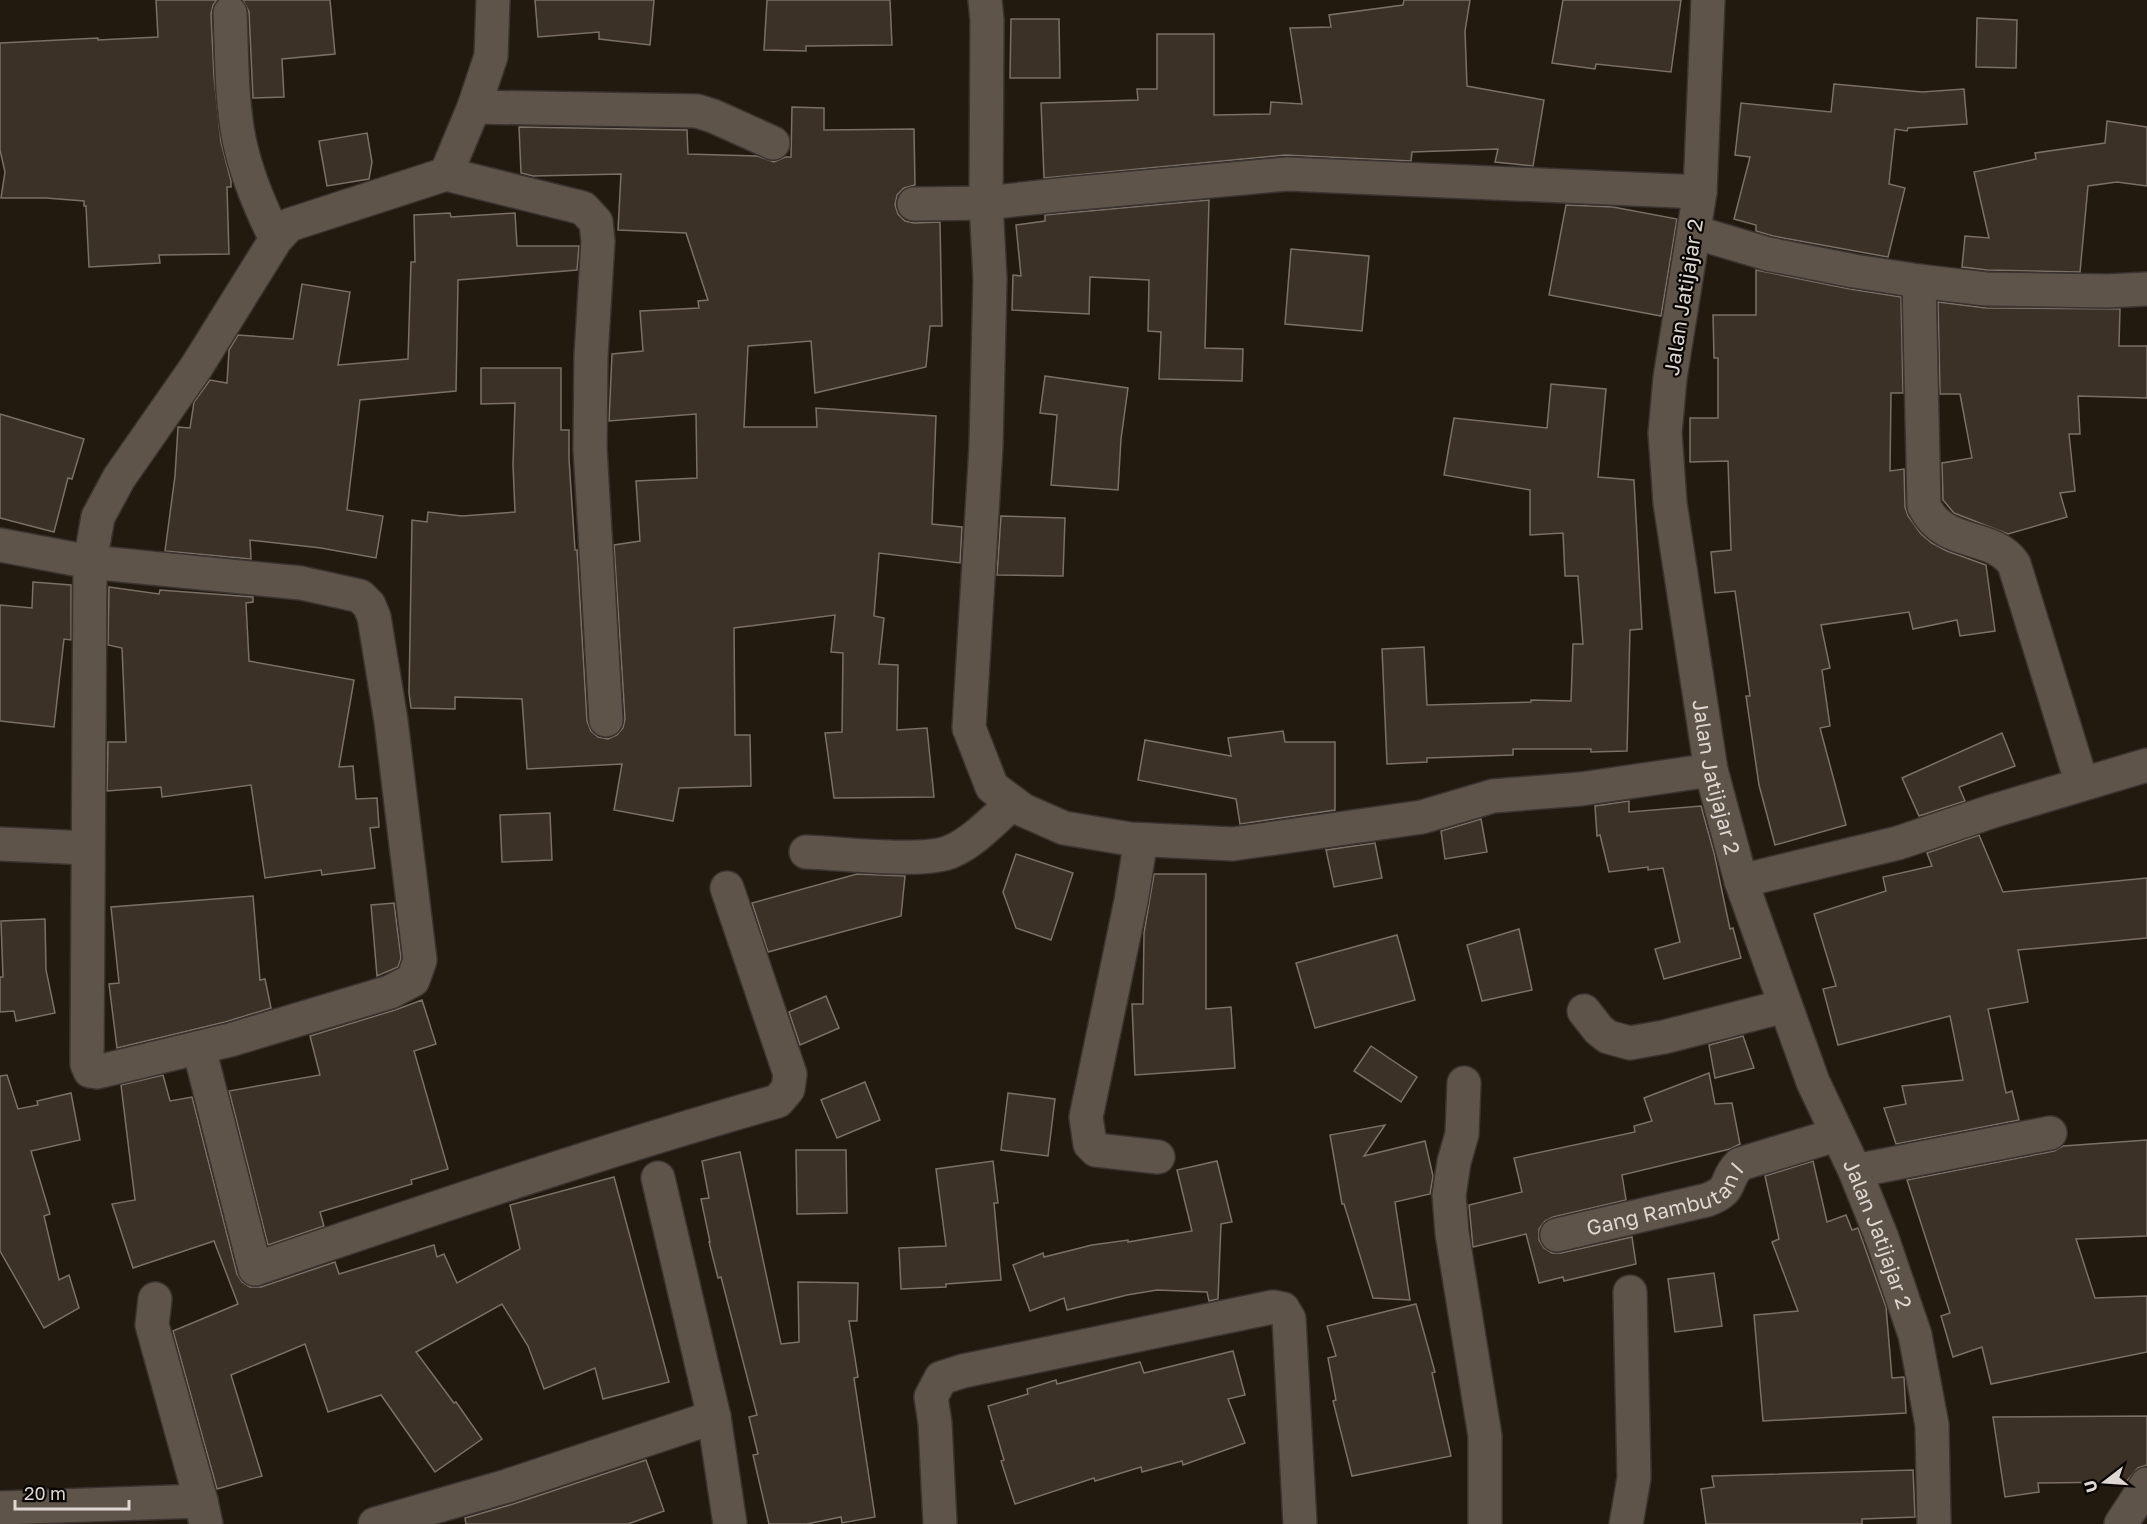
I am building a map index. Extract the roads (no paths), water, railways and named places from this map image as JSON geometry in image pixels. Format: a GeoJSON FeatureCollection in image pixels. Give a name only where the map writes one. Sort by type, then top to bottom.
{"type":"FeatureCollection","features":[{"type":"Feature","properties":{"kind":"street"},"geometry":{"type":"LineString","coordinates":[[446,174],[474,107],[491,56],[493,0]]}},
{"type":"Feature","properties":{"kind":"street"},"geometry":{"type":"LineString","coordinates":[[985,0],[987,20],[986,203],[990,279],[986,446],[969,728],[992,787],[1023,810],[1064,828],[1141,840],[1233,844],[1422,817],[1493,796],[1581,789],[1712,770]]}},
{"type":"Feature","properties":{"kind":"street","name":"Jalan Jatijajar 2"},"geometry":{"type":"LineString","coordinates":[[1708,0],[1700,192],[1670,378],[1665,433],[1670,503],[1712,770],[1741,882],[1813,1082],[1854,1170],[1882,1238],[1915,1335],[1932,1425],[1934,1524]]}},
{"type":"Feature","properties":{"kind":"street"},"geometry":{"type":"LineString","coordinates":[[230,13],[234,98],[239,141],[254,191],[276,239]]}},
{"type":"Feature","properties":{"kind":"street"},"geometry":{"type":"LineString","coordinates":[[474,107],[697,111],[772,143]]}},
{"type":"Feature","properties":{"kind":"street"},"geometry":{"type":"LineString","coordinates":[[0,545],[90,562],[301,583],[360,596],[369,605],[374,617],[391,721],[420,960],[413,980],[390,992],[356,1003],[200,1048],[97,1072],[90,1071],[87,1064],[90,562],[98,517],[119,478],[197,366],[276,239],[289,225],[446,174],[583,208],[596,222],[597,241],[591,356],[590,448],[606,720]]}},
{"type":"Feature","properties":{"kind":"street"},"geometry":{"type":"LineString","coordinates":[[914,204],[986,203],[1287,174],[1700,192]]}},
{"type":"Feature","properties":{"kind":"street"},"geometry":{"type":"LineString","coordinates":[[1694,232],[1768,254],[1854,271],[1986,289],[2108,291],[2147,289]]}},
{"type":"Feature","properties":{"kind":"street"},"geometry":{"type":"LineString","coordinates":[[1919,280],[1924,506],[1943,530],[2001,551],[2014,564],[2082,784]]}},
{"type":"Feature","properties":{"kind":"street"},"geometry":{"type":"LineString","coordinates":[[1741,882],[1898,843],[2147,765]]}},
{"type":"Feature","properties":{"kind":"street"},"geometry":{"type":"LineString","coordinates":[[806,852],[906,857],[948,853],[970,840],[1013,803]]}},
{"type":"Feature","properties":{"kind":"street"},"geometry":{"type":"LineString","coordinates":[[1141,840],[1131,902],[1086,1118],[1090,1144],[1096,1150],[1158,1157]]}},
{"type":"Feature","properties":{"kind":"street"},"geometry":{"type":"LineString","coordinates":[[0,844],[88,848]]}},
{"type":"Feature","properties":{"kind":"street"},"geometry":{"type":"LineString","coordinates":[[200,1048],[255,1269],[576,1161],[777,1101],[788,1089],[790,1074],[728,888]]}},
{"type":"Feature","properties":{"kind":"street"},"geometry":{"type":"LineString","coordinates":[[1584,1011],[1608,1038],[1630,1043],[1664,1037],[1785,1006]]}},
{"type":"Feature","properties":{"kind":"street"},"geometry":{"type":"LineString","coordinates":[[1464,1083],[1462,1134],[1454,1162],[1449,1195],[1452,1233],[1485,1436],[1485,1524]]}},
{"type":"Feature","properties":{"kind":"street"},"geometry":{"type":"LineString","coordinates":[[1854,1170],[2050,1133]]}},
{"type":"Feature","properties":{"kind":"street","name":"Gang Rambutan I"},"geometry":{"type":"LineString","coordinates":[[1557,1235],[1707,1200],[1727,1189],[1730,1176],[1740,1164],[1836,1135]]}},
{"type":"Feature","properties":{"kind":"street"},"geometry":{"type":"LineString","coordinates":[[658,1178],[714,1417],[730,1524]]}},
{"type":"Feature","properties":{"kind":"street"},"geometry":{"type":"LineString","coordinates":[[1626,1524],[1634,1478],[1630,1292]]}},
{"type":"Feature","properties":{"kind":"street"},"geometry":{"type":"LineString","coordinates":[[0,1508],[204,1512],[152,1325],[155,1299]]}},
{"type":"Feature","properties":{"kind":"street"},"geometry":{"type":"LineString","coordinates":[[940,1524],[935,1422],[931,1396],[941,1377],[1273,1307],[1283,1310],[1289,1319],[1300,1524]]}},
{"type":"Feature","properties":{"kind":"street"},"geometry":{"type":"LineString","coordinates":[[375,1524],[507,1486],[714,1417]]}},
{"type":"Feature","properties":{"kind":"street"},"geometry":{"type":"LineString","coordinates":[[2121,1524],[2147,1484]]}}]}
